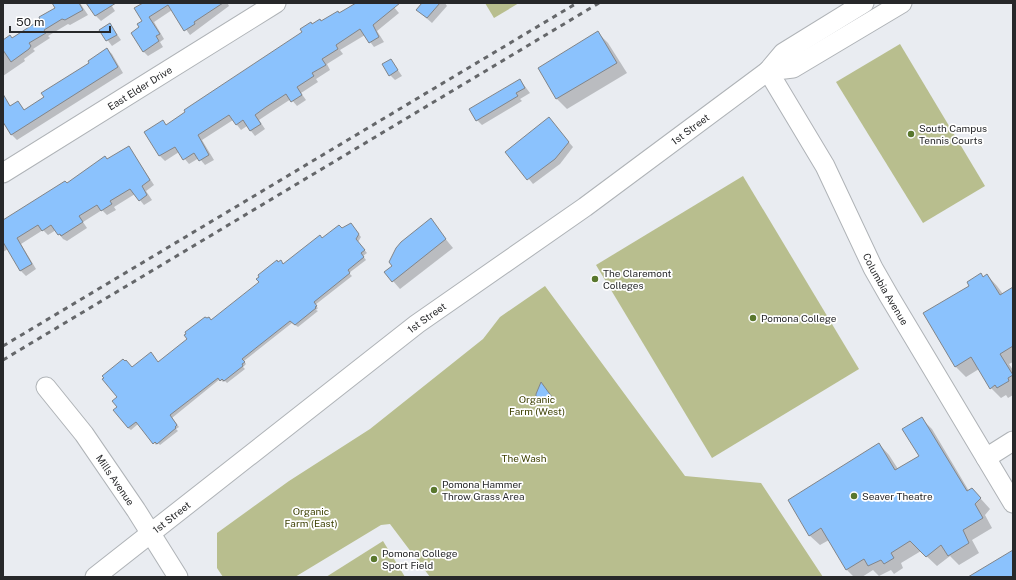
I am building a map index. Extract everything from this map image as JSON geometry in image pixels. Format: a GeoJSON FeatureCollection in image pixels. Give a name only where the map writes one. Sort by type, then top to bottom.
{"type":"FeatureCollection","features":[{"type":"Feature","properties":{"kind":"street","name":"East Elder Drive"},"geometry":{"type":"LineString","coordinates":[[3,173],[276,3]]}},
{"type":"Feature","properties":{"kind":"street","name":"1st Street"},"geometry":{"type":"LineString","coordinates":[[95,577],[417,324],[584,207],[768,71],[783,53],[864,3]]}},
{"type":"Feature","properties":{"kind":"street","name":"1st Street"},"geometry":{"type":"LineString","coordinates":[[768,71],[793,68],[902,3]]}},
{"type":"Feature","properties":{"kind":"street","name":"Columbia Avenue"},"geometry":{"type":"LineString","coordinates":[[768,71],[825,166],[889,296],[1013,503]]}},
{"type":"Feature","properties":{"kind":"street","name":"Mills Avenue"},"geometry":{"type":"LineString","coordinates":[[46,387],[84,434],[151,533],[178,577]]}},
{"type":"Feature","properties":{"kind":"street"},"geometry":{"type":"LineString","coordinates":[[986,458],[1013,441]]}},
{"type":"Feature","properties":{"kind":"green space"},"geometry":{"type":"Polygon","coordinates":[[[485,3],[519,3],[494,18],[485,3]]]}},
{"type":"Feature","properties":{"kind":"green space","name":"South Campus Tennis Courts"},"geometry":{"type":"Polygon","coordinates":[[[900,44],[985,186],[923,223],[836,82],[900,44]]]}},
{"type":"Feature","properties":{"kind":"green space"},"geometry":{"type":"Polygon","coordinates":[[[743,176],[859,369],[712,458],[596,265],[743,176]]]}},
{"type":"Feature","properties":{"kind":"green space","name":"The Wash"},"geometry":{"type":"Polygon","coordinates":[[[545,286],[685,476],[761,483],[823,577],[430,577],[390,524],[381,525],[295,577],[223,577],[217,568],[217,533],[289,481],[370,429],[483,339],[500,317],[545,286]]]}},
{"type":"Feature","properties":{"kind":"green space","name":"Pomona College Sport Field"},"geometry":{"type":"Polygon","coordinates":[[[383,541],[405,577],[326,577],[383,541]]]}},
{"type":"Feature","properties":{"kind":"building"},"geometry":{"type":"Polygon","coordinates":[[[52,3],[79,3],[83,10],[65,20],[62,19],[44,30],[46,33],[29,43],[31,46],[29,49],[11,62],[3,50],[3,40],[10,35],[12,38],[40,20],[39,17],[55,8],[52,3]]]}},
{"type":"Feature","properties":{"kind":"building"},"geometry":{"type":"Polygon","coordinates":[[[86,3],[116,3],[95,16],[86,3]]]}},
{"type":"Feature","properties":{"kind":"building"},"geometry":{"type":"Polygon","coordinates":[[[143,3],[223,3],[194,22],[195,24],[184,31],[168,5],[149,17],[160,34],[156,36],[159,41],[143,52],[131,33],[139,27],[137,24],[142,21],[134,8],[143,3]]]}},
{"type":"Feature","properties":{"kind":"building"},"geometry":{"type":"Polygon","coordinates":[[[356,3],[400,3],[373,25],[379,37],[369,43],[360,29],[336,45],[338,49],[322,59],[326,65],[312,73],[314,76],[297,87],[302,95],[291,102],[286,94],[266,107],[255,115],[261,124],[250,131],[243,120],[236,125],[229,115],[198,135],[209,155],[199,161],[194,153],[183,160],[175,147],[159,156],[144,132],[163,120],[166,125],[185,112],[184,110],[302,32],[300,29],[311,22],[312,24],[320,19],[321,21],[356,3]]]}},
{"type":"Feature","properties":{"kind":"building"},"geometry":{"type":"Polygon","coordinates":[[[422,3],[440,3],[427,18],[416,10],[422,3]]]}},
{"type":"Feature","properties":{"kind":"building"},"geometry":{"type":"Polygon","coordinates":[[[110,23],[117,35],[106,41],[99,30],[110,23]]]}},
{"type":"Feature","properties":{"kind":"building"},"geometry":{"type":"Polygon","coordinates":[[[598,31],[617,63],[556,99],[538,68],[598,31]]]}},
{"type":"Feature","properties":{"kind":"building"},"geometry":{"type":"Polygon","coordinates":[[[107,48],[118,67],[11,135],[3,122],[3,94],[10,106],[18,101],[24,110],[44,97],[41,93],[89,63],[88,61],[107,48]]]}},
{"type":"Feature","properties":{"kind":"building"},"geometry":{"type":"Polygon","coordinates":[[[391,59],[398,70],[389,76],[382,64],[391,59]]]}},
{"type":"Feature","properties":{"kind":"building"},"geometry":{"type":"Polygon","coordinates":[[[520,79],[525,88],[516,93],[518,96],[476,121],[469,109],[520,79]]]}},
{"type":"Feature","properties":{"kind":"building"},"geometry":{"type":"Polygon","coordinates":[[[549,117],[569,142],[555,159],[527,180],[505,152],[549,117]]]}},
{"type":"Feature","properties":{"kind":"building"},"geometry":{"type":"Polygon","coordinates":[[[129,146],[150,180],[142,186],[147,195],[139,201],[130,189],[110,201],[112,204],[101,211],[97,205],[79,216],[83,222],[61,236],[60,234],[58,235],[51,225],[42,231],[38,225],[17,238],[32,264],[20,271],[3,242],[3,220],[65,181],[67,183],[105,156],[107,159],[129,146]]]}},
{"type":"Feature","properties":{"kind":"building"},"geometry":{"type":"Polygon","coordinates":[[[431,218],[446,239],[392,282],[384,272],[392,266],[389,262],[396,248],[401,242],[431,218]]]}},
{"type":"Feature","properties":{"kind":"building"},"geometry":{"type":"Polygon","coordinates":[[[351,223],[359,234],[356,239],[365,250],[361,253],[364,257],[348,270],[350,273],[314,302],[317,306],[315,307],[316,308],[295,325],[290,321],[242,359],[245,362],[242,364],[243,366],[224,381],[222,379],[220,381],[218,378],[170,415],[177,425],[175,427],[176,428],[157,444],[155,442],[153,444],[136,422],[128,428],[113,410],[117,407],[112,401],[117,397],[102,379],[104,378],[102,376],[123,359],[125,361],[126,360],[132,367],[151,352],[158,362],[187,339],[184,335],[186,334],[185,332],[205,317],[209,317],[211,320],[259,282],[256,279],[259,277],[258,275],[277,260],[278,262],[281,260],[283,264],[320,235],[322,238],[339,225],[342,228],[351,223]]]}},
{"type":"Feature","properties":{"kind":"building"},"geometry":{"type":"Polygon","coordinates":[[[981,273],[983,277],[987,274],[1000,295],[1013,287],[1013,346],[1000,354],[1013,375],[1008,378],[1009,381],[997,388],[995,385],[990,389],[971,357],[955,367],[923,313],[969,286],[967,282],[981,273]]]}},
{"type":"Feature","properties":{"kind":"building"},"geometry":{"type":"Polygon","coordinates":[[[541,382],[552,397],[536,404],[536,394],[541,382]]]}},
{"type":"Feature","properties":{"kind":"building","name":"Seaver Theatre"},"geometry":{"type":"Polygon","coordinates":[[[922,417],[967,491],[972,488],[981,498],[975,504],[983,518],[963,530],[969,543],[948,556],[941,545],[926,557],[910,541],[891,553],[894,558],[884,564],[881,560],[868,566],[864,559],[846,570],[821,528],[809,536],[788,500],[879,443],[895,470],[919,456],[902,429],[922,417]]]}},
{"type":"Feature","properties":{"kind":"building"},"geometry":{"type":"Polygon","coordinates":[[[1013,550],[1013,577],[968,577],[1013,550]]]}},
{"type":"Feature","properties":{"kind":"railway"},"geometry":{"type":"LineString","coordinates":[[3,346],[577,3]]}},
{"type":"Feature","properties":{"kind":"railway"},"geometry":{"type":"LineString","coordinates":[[3,360],[599,3]]}},
{"type":"Feature","properties":{"kind":"place","name":"South Campus Tennis Courts"},"geometry":{"type":"Point","coordinates":[911,134]}},
{"type":"Feature","properties":{"kind":"place","name":"The Claremont Colleges"},"geometry":{"type":"Point","coordinates":[595,279]}},
{"type":"Feature","properties":{"kind":"place","name":"Pomona College"},"geometry":{"type":"Point","coordinates":[753,318]}},
{"type":"Feature","properties":{"kind":"place","name":"Pomona Hammer Throw Grass Area"},"geometry":{"type":"Point","coordinates":[434,490]}},
{"type":"Feature","properties":{"kind":"place","name":"Seaver Theatre"},"geometry":{"type":"Point","coordinates":[854,496]}},
{"type":"Feature","properties":{"kind":"place","name":"Pomona College Sport Field"},"geometry":{"type":"Point","coordinates":[374,559]}},
{"type":"Feature","properties":{"kind":"park label","name":"Organic Farm (West)"},"geometry":{"type":"Point","coordinates":[537,404]}},
{"type":"Feature","properties":{"kind":"park label","name":"Organic Farm (East)"},"geometry":{"type":"Point","coordinates":[311,516]}}]}
